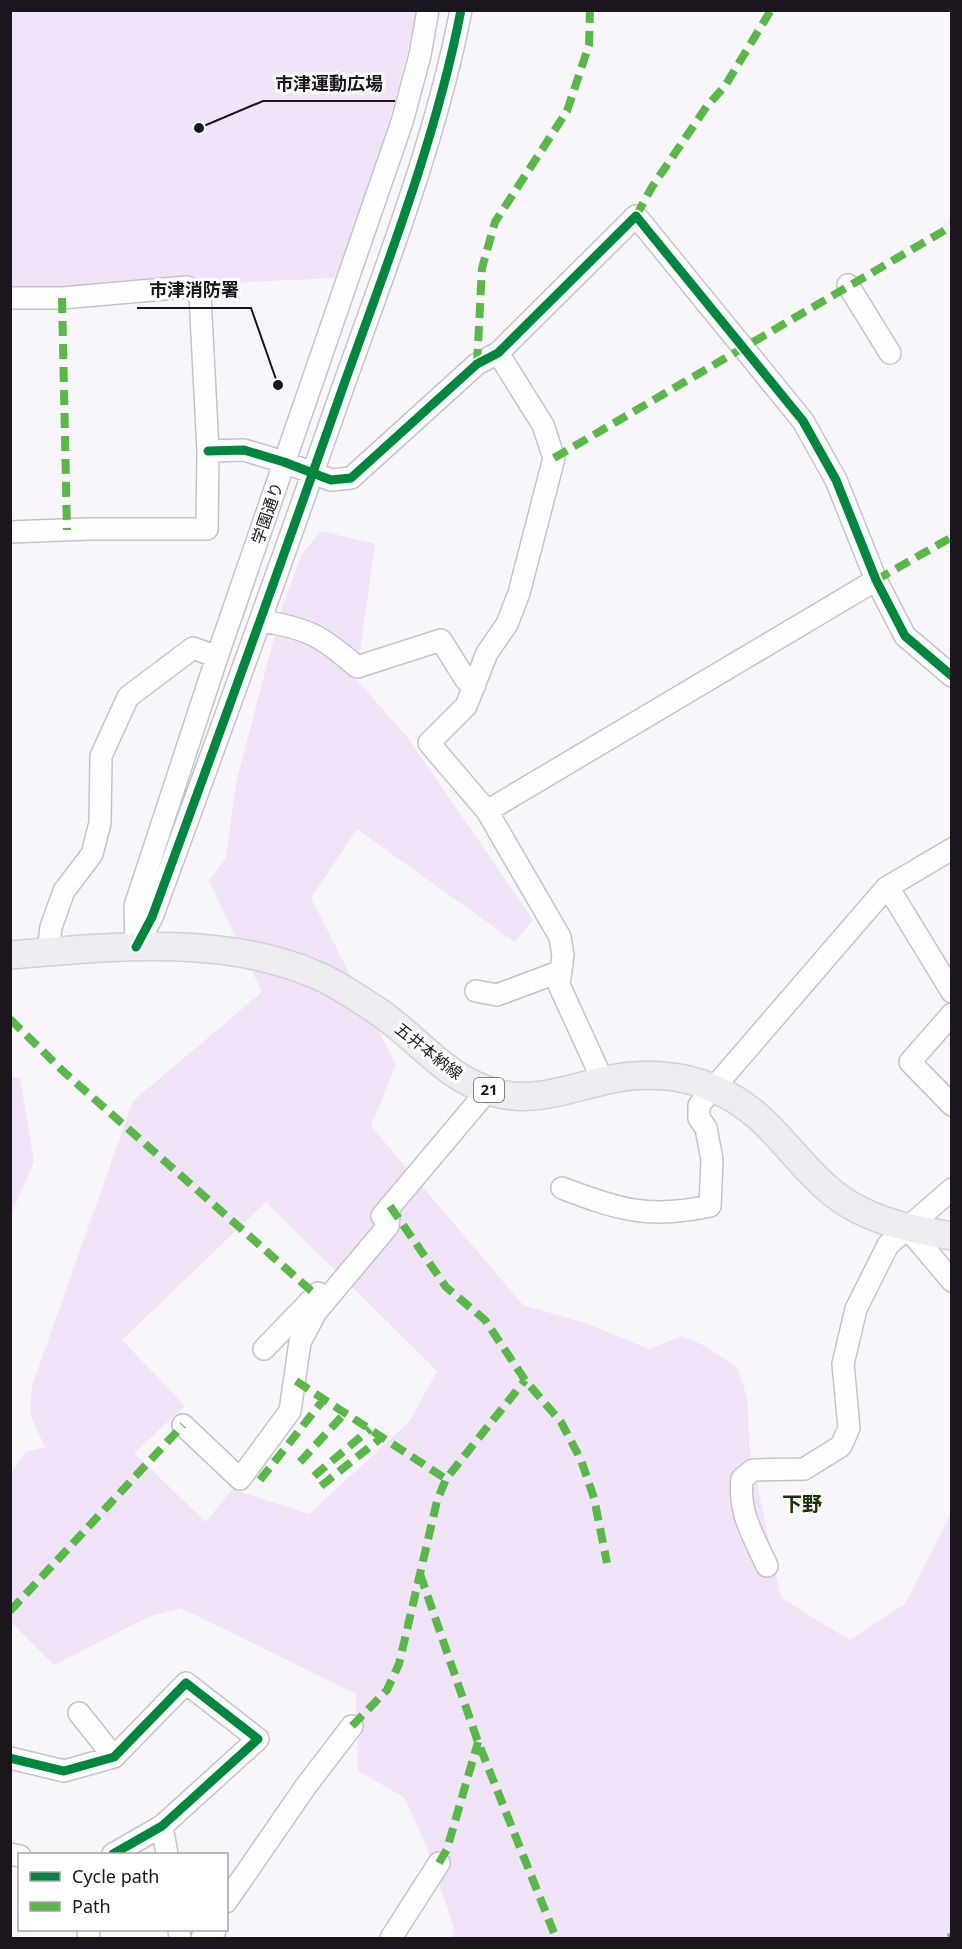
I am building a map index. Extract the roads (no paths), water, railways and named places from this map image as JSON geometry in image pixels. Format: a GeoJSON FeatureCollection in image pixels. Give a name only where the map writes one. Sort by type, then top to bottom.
{"type":"FeatureCollection","features":[{"type":"Feature","properties":{"kind":"main road","name":"五井本納線"},"geometry":{"type":"LineString","coordinates":[[10,955],[135,947],[239,952],[315,974],[380,1012],[458,1077],[488,1090],[518,1096],[540,1096],[631,1075],[662,1076],[714,1088],[757,1113],[835,1195],[851,1206],[908,1229],[951,1236]]}},
{"type":"Feature","properties":{"kind":"street","name":"学園通り"},"geometry":{"type":"LineString","coordinates":[[135,947],[135,906],[217,657],[402,122],[420,55],[428,10]]}},
{"type":"Feature","properties":{"kind":"street"},"geometry":{"type":"LineString","coordinates":[[135,947],[152,917],[262,621],[358,347],[431,130],[452,58],[461,10]]}},
{"type":"Feature","properties":{"kind":"street"},"geometry":{"type":"LineString","coordinates":[[208,451],[244,450],[331,480],[351,478],[477,364],[498,353],[636,216],[803,421],[836,480],[876,580],[905,636],[951,676]]}},
{"type":"Feature","properties":{"kind":"street"},"geometry":{"type":"LineString","coordinates":[[848,285],[890,353]]}},
{"type":"Feature","properties":{"kind":"street"},"geometry":{"type":"LineString","coordinates":[[10,298],[62,298],[187,287],[200,295],[208,451],[207,530],[88,529],[10,532]]}},
{"type":"Feature","properties":{"kind":"street"},"geometry":{"type":"LineString","coordinates":[[328,336],[358,347]]}},
{"type":"Feature","properties":{"kind":"street"},"geometry":{"type":"LineString","coordinates":[[498,353],[543,425],[554,458],[519,593],[507,624],[488,653],[466,706],[429,743],[487,811],[560,937],[563,955],[559,985],[603,1081]]}},
{"type":"Feature","properties":{"kind":"street"},"geometry":{"type":"LineString","coordinates":[[487,811],[876,580]]}},
{"type":"Feature","properties":{"kind":"street"},"geometry":{"type":"LineString","coordinates":[[262,621],[298,627],[320,637],[357,667],[441,640],[466,680],[475,685]]}},
{"type":"Feature","properties":{"kind":"street"},"geometry":{"type":"LineString","coordinates":[[48,952],[51,927],[64,891],[92,854],[100,823],[101,756],[128,697],[193,648],[217,657]]}},
{"type":"Feature","properties":{"kind":"street"},"geometry":{"type":"LineString","coordinates":[[562,1188],[622,1210],[678,1213],[710,1206],[712,1160],[706,1128],[699,1118],[699,1105],[888,887],[951,849]]}},
{"type":"Feature","properties":{"kind":"street"},"geometry":{"type":"LineString","coordinates":[[888,887],[951,992]]}},
{"type":"Feature","properties":{"kind":"street"},"geometry":{"type":"LineString","coordinates":[[476,991],[497,995],[561,971]]}},
{"type":"Feature","properties":{"kind":"street"},"geometry":{"type":"LineString","coordinates":[[951,1014],[910,1062],[951,1105]]}},
{"type":"Feature","properties":{"kind":"street"},"geometry":{"type":"LineString","coordinates":[[264,1349],[323,1286],[488,1090]]}},
{"type":"Feature","properties":{"kind":"street"},"geometry":{"type":"LineString","coordinates":[[767,1566],[747,1527],[740,1494],[742,1479],[753,1470],[804,1468],[841,1446],[849,1428],[843,1364],[856,1310],[888,1245],[951,1189]]}},
{"type":"Feature","properties":{"kind":"street"},"geometry":{"type":"LineString","coordinates":[[183,1425],[240,1479],[290,1411],[300,1342],[316,1312],[388,1226],[390,1206]]}},
{"type":"Feature","properties":{"kind":"street"},"geometry":{"type":"LineString","coordinates":[[908,1229],[951,1281]]}},
{"type":"Feature","properties":{"kind":"street"},"geometry":{"type":"LineString","coordinates":[[10,1758],[64,1772],[114,1757],[186,1683],[258,1739],[162,1826],[115,1853]]}},
{"type":"Feature","properties":{"kind":"street"},"geometry":{"type":"LineString","coordinates":[[80,1713],[114,1757]]}},
{"type":"Feature","properties":{"kind":"street"},"geometry":{"type":"LineString","coordinates":[[228,1899],[306,1786],[352,1726]]}},
{"type":"Feature","properties":{"kind":"street"},"geometry":{"type":"LineString","coordinates":[[162,1826],[167,1853]]}},
{"type":"Feature","properties":{"kind":"street"},"geometry":{"type":"LineString","coordinates":[[391,1938],[439,1863]]}},
{"type":"Feature","properties":{"kind":"street"},"geometry":{"type":"LineString","coordinates":[[202,1938],[213,1935],[214,1931]]}},
{"type":"Feature","properties":{"kind":"place","name":"市津運動広場"},"geometry":{"type":"Point","coordinates":[199,128]}},
{"type":"Feature","properties":{"kind":"place","name":"市津消防署"},"geometry":{"type":"Point","coordinates":[278,385]}},
{"type":"Feature","properties":{"kind":"district","name":"下野"},"geometry":{"type":"Point","coordinates":[802,1504]}}]}
